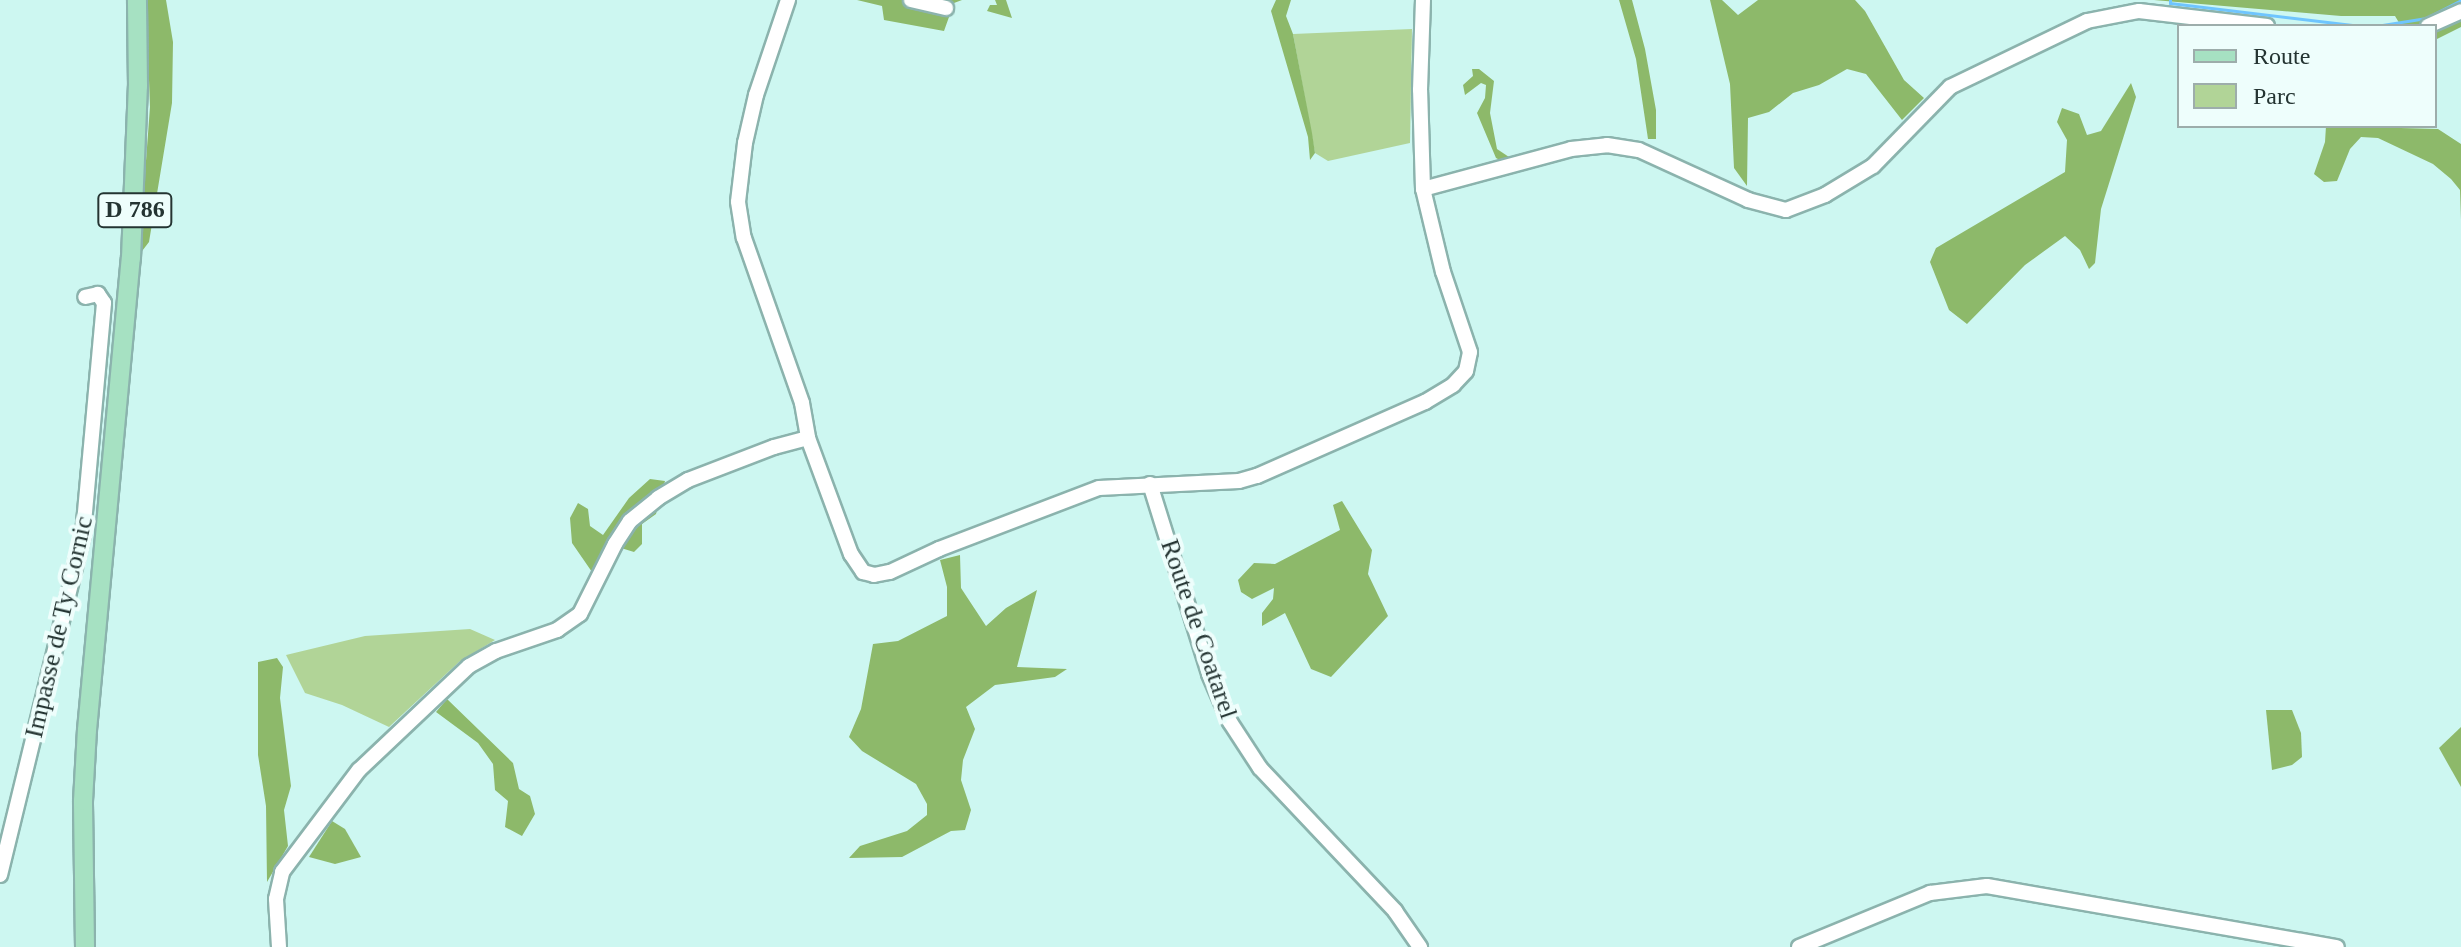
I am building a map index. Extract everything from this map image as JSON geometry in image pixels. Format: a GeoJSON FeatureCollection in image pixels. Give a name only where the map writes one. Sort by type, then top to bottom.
{"type":"FeatureCollection","features":[{"type":"Feature","properties":{"kind":"main road","name":"D 786"},"geometry":{"type":"LineString","coordinates":[[85,947],[83,801],[131,258],[138,86],[137,0]]}},
{"type":"Feature","properties":{"kind":"street"},"geometry":{"type":"LineString","coordinates":[[788,0],[756,95],[745,143],[738,202],[744,238],[802,403],[808,438],[851,554],[863,572],[874,575],[890,572],[939,549],[1099,488],[1239,481],[1273,471],[1425,402],[1460,379],[1470,361],[1470,352],[1443,272],[1423,189],[1420,90],[1423,0]]}},
{"type":"Feature","properties":{"kind":"street"},"geometry":{"type":"LineString","coordinates":[[911,0],[946,8]]}},
{"type":"Feature","properties":{"kind":"street"},"geometry":{"type":"LineString","coordinates":[[1423,189],[1571,149],[1607,145],[1639,150],[1748,200],[1786,210],[1825,195],[1883,159],[1950,87],[2087,21],[2139,11],[2250,24]]}},
{"type":"Feature","properties":{"kind":"street"},"geometry":{"type":"LineString","coordinates":[[2432,24],[2461,11]]}},
{"type":"Feature","properties":{"kind":"street","name":"Impasse de Ty Cornic"},"geometry":{"type":"LineString","coordinates":[[0,875],[68,610],[83,534],[104,314],[104,303],[98,294],[85,297]]}},
{"type":"Feature","properties":{"kind":"street"},"geometry":{"type":"LineString","coordinates":[[279,947],[276,899],[282,872],[338,796],[387,743],[469,666],[496,651],[557,630],[580,614],[622,533],[658,498],[729,463],[808,438]]}},
{"type":"Feature","properties":{"kind":"street","name":"Route de Coatarel"},"geometry":{"type":"LineString","coordinates":[[1150,484],[1209,674],[1230,722],[1260,768],[1395,911],[1420,947]]}},
{"type":"Feature","properties":{"kind":"street"},"geometry":{"type":"LineString","coordinates":[[0,816],[12,826]]}},
{"type":"Feature","properties":{"kind":"street"},"geometry":{"type":"LineString","coordinates":[[1799,947],[1930,893],[1987,886],[2337,947]]}},
{"type":"Feature","properties":{"kind":"green space"},"geometry":{"type":"Polygon","coordinates":[[[146,0],[166,0],[173,42],[172,103],[149,242],[139,255],[150,107],[146,0]]]}},
{"type":"Feature","properties":{"kind":"green space"},"geometry":{"type":"Polygon","coordinates":[[[857,0],[962,0],[954,3],[944,31],[884,20],[882,6],[857,0]]]}},
{"type":"Feature","properties":{"kind":"green space"},"geometry":{"type":"Polygon","coordinates":[[[995,0],[1006,0],[1012,18],[987,11],[990,5],[997,5],[995,0]]]}},
{"type":"Feature","properties":{"kind":"green space"},"geometry":{"type":"Polygon","coordinates":[[[1276,0],[1291,0],[1286,16],[1293,34],[1312,133],[1315,153],[1310,160],[1308,137],[1271,11],[1276,0]]]}},
{"type":"Feature","properties":{"kind":"green space"},"geometry":{"type":"Polygon","coordinates":[[[1619,0],[1632,0],[1656,110],[1656,139],[1648,139],[1636,59],[1619,0]]]}},
{"type":"Feature","properties":{"kind":"green space"},"geometry":{"type":"Polygon","coordinates":[[[1710,0],[1722,0],[1738,15],[1758,0],[1855,0],[1865,11],[1904,80],[1924,98],[1902,120],[1866,74],[1847,69],[1819,85],[1793,93],[1769,112],[1748,118],[1747,186],[1734,168],[1730,84],[1710,0]]]}},
{"type":"Feature","properties":{"kind":"green space"},"geometry":{"type":"Polygon","coordinates":[[[2154,0],[2461,0],[2461,27],[2437,39],[2437,24],[2400,24],[2395,16],[2341,16],[2154,0]]]}},
{"type":"Feature","properties":{"kind":"green space"},"geometry":{"type":"Polygon","coordinates":[[[1412,29],[1410,143],[1328,161],[1315,153],[1293,34],[1412,29]]]}},
{"type":"Feature","properties":{"kind":"green space"},"geometry":{"type":"Polygon","coordinates":[[[1472,69],[1479,69],[1494,81],[1490,113],[1497,149],[1509,157],[1502,161],[1496,158],[1477,113],[1485,98],[1486,85],[1481,83],[1465,95],[1463,85],[1473,76],[1472,69]]]}},
{"type":"Feature","properties":{"kind":"green space"},"geometry":{"type":"Polygon","coordinates":[[[2131,83],[2136,97],[2101,209],[2095,263],[2089,269],[2080,250],[2065,236],[2025,265],[1967,324],[1949,310],[1930,262],[1936,248],[2065,172],[2067,140],[2057,122],[2062,108],[2079,114],[2087,135],[2101,131],[2131,83]]]}},
{"type":"Feature","properties":{"kind":"green space"},"geometry":{"type":"Polygon","coordinates":[[[2326,128],[2438,129],[2461,144],[2461,220],[2460,190],[2451,179],[2433,164],[2378,138],[2361,137],[2350,149],[2337,181],[2324,182],[2314,174],[2325,142],[2326,128]]]}},
{"type":"Feature","properties":{"kind":"green space"},"geometry":{"type":"Polygon","coordinates":[[[650,479],[665,481],[656,514],[642,524],[642,544],[634,552],[608,544],[592,572],[572,543],[570,518],[578,503],[588,509],[590,526],[603,535],[629,498],[650,479]]]}},
{"type":"Feature","properties":{"kind":"green space"},"geometry":{"type":"Polygon","coordinates":[[[1342,501],[1372,550],[1368,574],[1388,616],[1331,677],[1311,669],[1285,613],[1262,626],[1262,613],[1273,599],[1274,588],[1252,599],[1241,592],[1238,580],[1254,563],[1275,564],[1340,530],[1333,505],[1342,501]]]}},
{"type":"Feature","properties":{"kind":"green space"},"geometry":{"type":"Polygon","coordinates":[[[960,555],[961,588],[986,626],[1006,608],[1037,590],[1017,667],[1067,669],[1055,677],[995,685],[966,707],[975,729],[963,760],[961,780],[971,810],[965,830],[951,831],[902,857],[849,858],[860,846],[907,831],[927,815],[927,804],[916,784],[862,751],[849,737],[861,709],[873,644],[898,641],[947,616],[947,587],[940,560],[960,555]]]}},
{"type":"Feature","properties":{"kind":"green space"},"geometry":{"type":"Polygon","coordinates":[[[470,629],[495,640],[459,662],[389,727],[342,705],[305,693],[286,655],[365,636],[470,629]]]}},
{"type":"Feature","properties":{"kind":"green space"},"geometry":{"type":"Polygon","coordinates":[[[277,658],[283,667],[280,698],[291,786],[284,810],[288,846],[267,882],[266,806],[258,755],[258,662],[277,658]]]}},
{"type":"Feature","properties":{"kind":"green space"},"geometry":{"type":"Polygon","coordinates":[[[447,699],[513,763],[519,789],[530,796],[535,814],[522,836],[505,827],[508,801],[495,790],[493,764],[478,743],[436,712],[447,699]]]}},
{"type":"Feature","properties":{"kind":"green space"},"geometry":{"type":"Polygon","coordinates":[[[2266,710],[2292,710],[2301,733],[2302,757],[2292,765],[2272,770],[2266,710]]]}},
{"type":"Feature","properties":{"kind":"green space"},"geometry":{"type":"Polygon","coordinates":[[[2461,727],[2461,787],[2439,748],[2461,727]]]}},
{"type":"Feature","properties":{"kind":"green space"},"geometry":{"type":"Polygon","coordinates":[[[332,821],[345,829],[361,857],[335,864],[309,857],[332,821]]]}},
{"type":"Feature","properties":{"kind":"waterway"},"geometry":{"type":"LineString","coordinates":[[2170,0],[2170,3],[2344,24]]}},
{"type":"Feature","properties":{"kind":"waterway"},"geometry":{"type":"LineString","coordinates":[[2388,24],[2426,18],[2461,0]]}}]}
